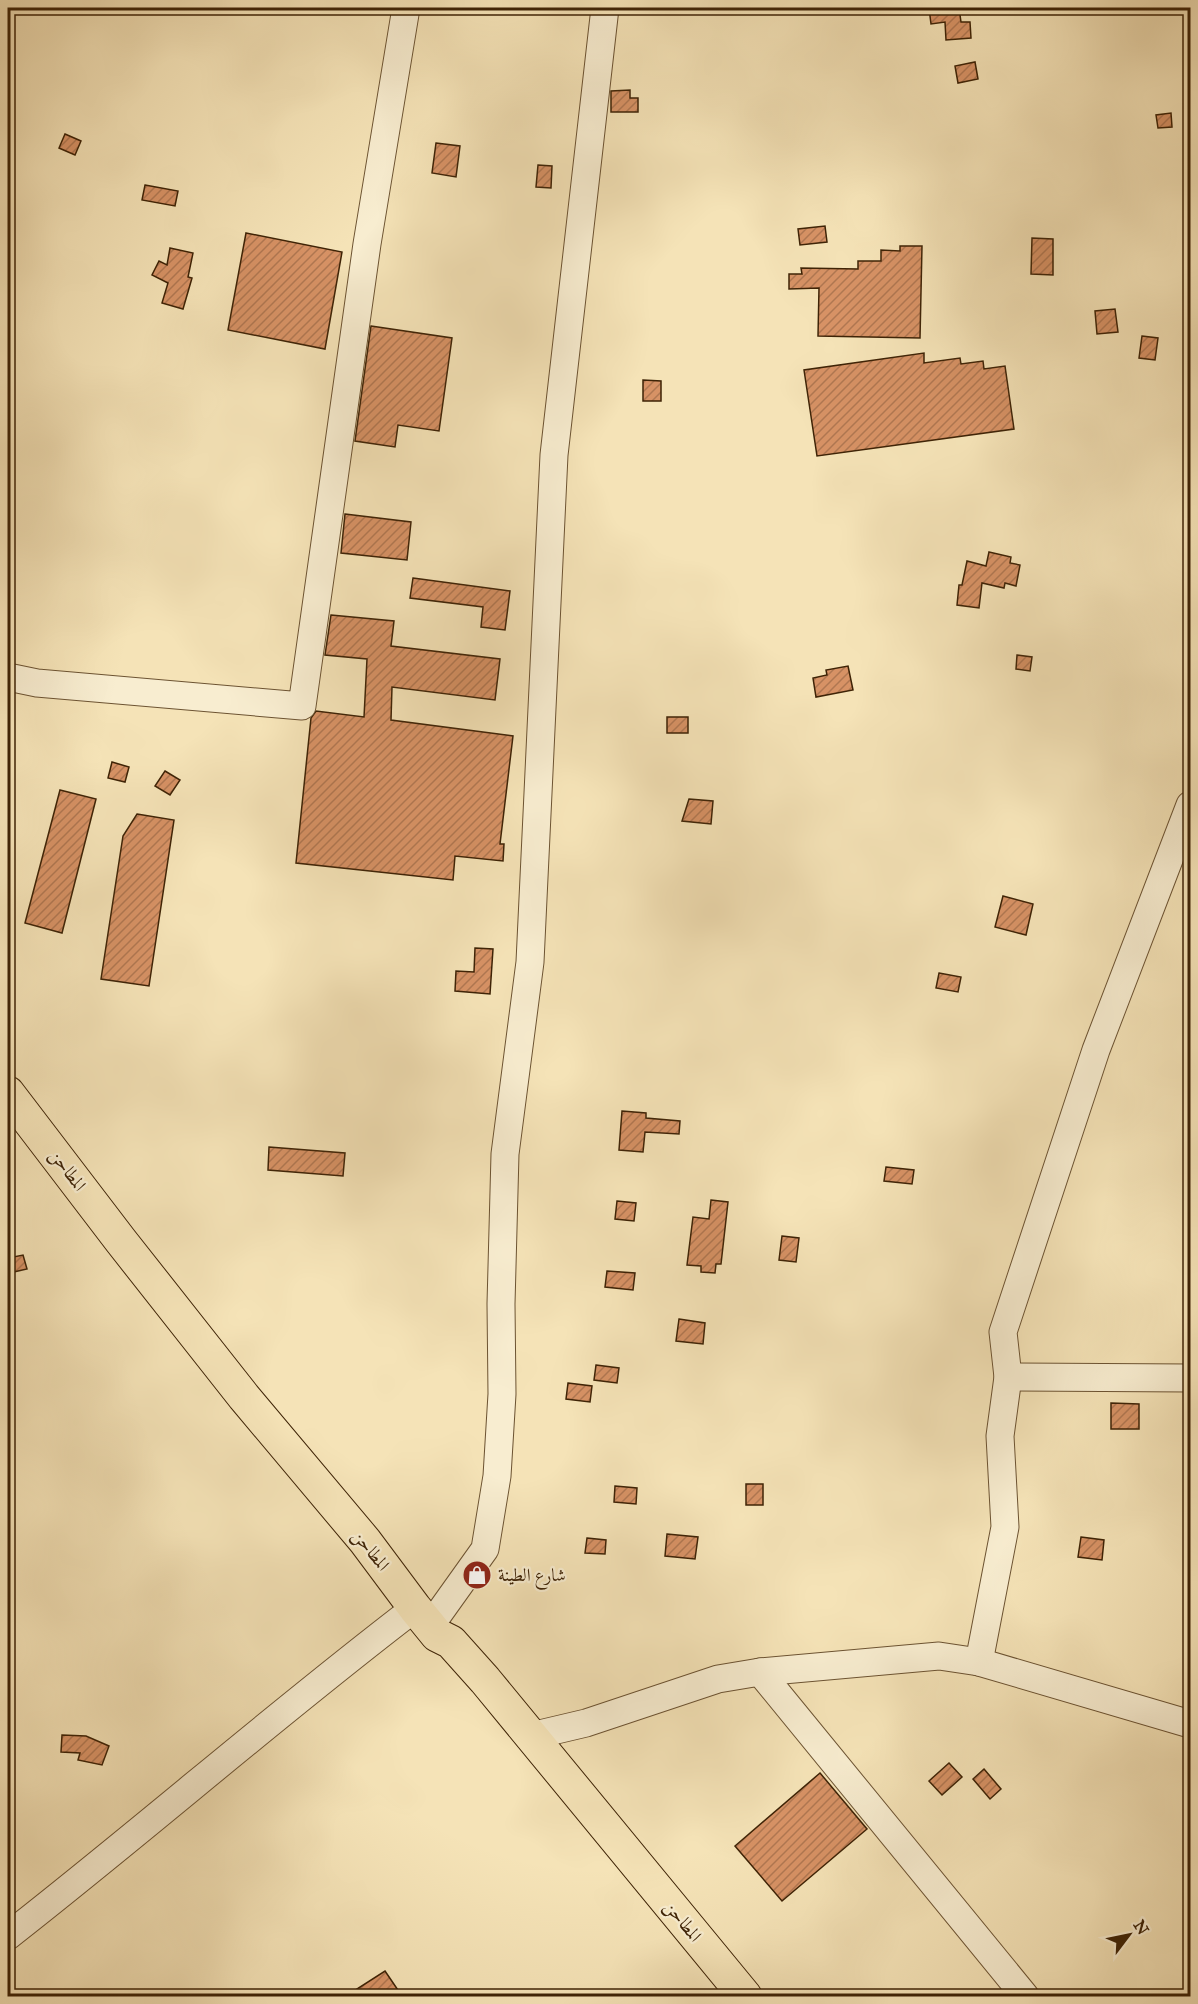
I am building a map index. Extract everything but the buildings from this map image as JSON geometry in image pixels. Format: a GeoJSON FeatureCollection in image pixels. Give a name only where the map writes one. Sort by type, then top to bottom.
{"type":"FeatureCollection","features":[{"type":"Feature","properties":{"kind":"main road","name":"المطاحن"},"geometry":{"type":"LineString","coordinates":[[8,1093],[244,1397],[365,1541],[422,1617],[437,1635],[451,1642],[745,1996]]}},
{"type":"Feature","properties":{"kind":"street"},"geometry":{"type":"LineString","coordinates":[[8,677],[37,682],[302,706],[367,244],[406,8]]}},
{"type":"Feature","properties":{"kind":"street"},"geometry":{"type":"LineString","coordinates":[[8,1936],[102,1862],[316,1684],[422,1617],[485,1549],[497,1476],[502,1394],[501,1304],[505,1154],[530,962],[554,455],[605,8]]}},
{"type":"Feature","properties":{"kind":"street"},"geometry":{"type":"LineString","coordinates":[[979,1662],[1005,1527],[1000,1436],[1008,1377],[1003,1332],[1095,1050],[1191,805]]}},
{"type":"Feature","properties":{"kind":"street"},"geometry":{"type":"LineString","coordinates":[[1008,1377],[1191,1378]]}},
{"type":"Feature","properties":{"kind":"street"},"geometry":{"type":"LineString","coordinates":[[531,1736],[586,1723],[718,1679],[760,1672],[939,1656],[979,1662],[1191,1724]]}},
{"type":"Feature","properties":{"kind":"street"},"geometry":{"type":"LineString","coordinates":[[760,1672],[1025,1996]]}},
{"type":"Feature","properties":{"kind":"place","name":"شارع الطينة"},"geometry":{"type":"Point","coordinates":[477,1575]}}]}
